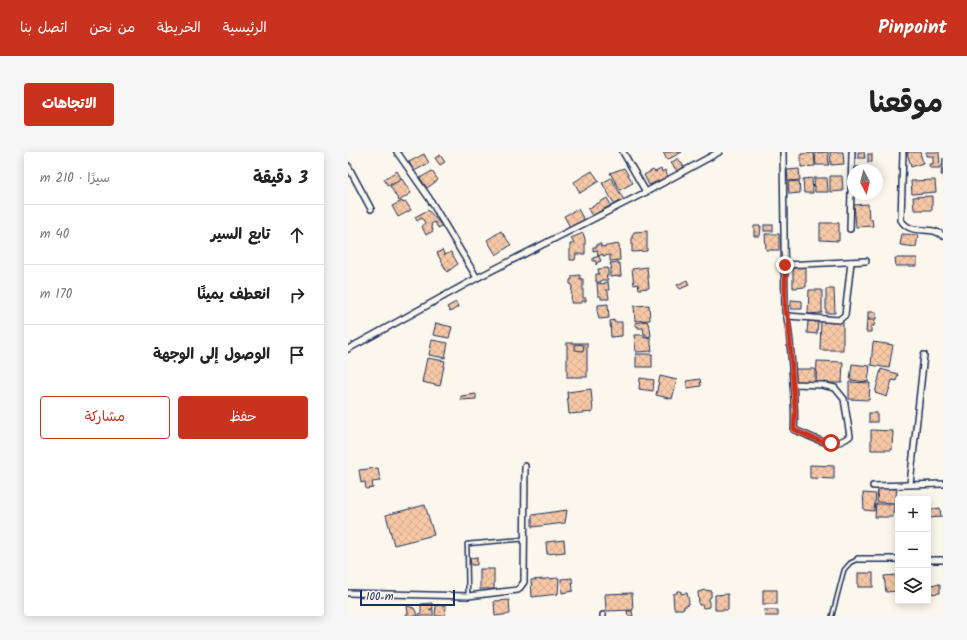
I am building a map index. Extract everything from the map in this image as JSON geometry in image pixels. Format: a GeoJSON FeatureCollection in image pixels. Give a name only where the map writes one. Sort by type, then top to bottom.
{"type":"FeatureCollection","features":[{"type":"Feature","properties":{"kind":"street"},"geometry":{"type":"LineString","coordinates":[[397,152],[429,198],[477,278]]}},
{"type":"Feature","properties":{"kind":"street"},"geometry":{"type":"LineString","coordinates":[[623,152],[646,192]]}},
{"type":"Feature","properties":{"kind":"street"},"geometry":{"type":"LineString","coordinates":[[348,349],[477,278],[646,192],[719,152]]}},
{"type":"Feature","properties":{"kind":"street"},"geometry":{"type":"LineString","coordinates":[[783,152],[785,312],[788,316],[793,384],[795,410],[794,430],[810,435],[822,443],[844,440],[850,436],[844,399],[835,388],[822,385],[793,384]]}},
{"type":"Feature","properties":{"kind":"street"},"geometry":{"type":"LineString","coordinates":[[850,229],[852,152]]}},
{"type":"Feature","properties":{"kind":"street"},"geometry":{"type":"LineString","coordinates":[[903,152],[901,220],[907,227],[914,230],[936,230],[943,236]]}},
{"type":"Feature","properties":{"kind":"street"},"geometry":{"type":"LineString","coordinates":[[348,166],[371,208]]}},
{"type":"Feature","properties":{"kind":"street"},"geometry":{"type":"LineString","coordinates":[[785,265],[866,261]]}},
{"type":"Feature","properties":{"kind":"street"},"geometry":{"type":"LineString","coordinates":[[788,316],[839,320],[843,318],[845,315],[851,262]]}},
{"type":"Feature","properties":{"kind":"street"},"geometry":{"type":"LineString","coordinates":[[910,484],[924,355]]}},
{"type":"Feature","properties":{"kind":"street"},"geometry":{"type":"LineString","coordinates":[[348,593],[468,596],[510,593],[518,590],[522,587],[524,582],[525,466]]}},
{"type":"Feature","properties":{"kind":"street"},"geometry":{"type":"LineString","coordinates":[[872,486],[943,484]]}},
{"type":"Feature","properties":{"kind":"street"},"geometry":{"type":"LineString","coordinates":[[858,559],[895,559]]}},
{"type":"Feature","properties":{"kind":"street"},"geometry":{"type":"LineString","coordinates":[[931,560],[943,560]]}},
{"type":"Feature","properties":{"kind":"lane"},"geometry":{"type":"LineString","coordinates":[[468,596],[467,544],[525,539]]}},
{"type":"Feature","properties":{"kind":"lane"},"geometry":{"type":"LineString","coordinates":[[832,616],[844,570],[850,562],[858,559]]}},
{"type":"Feature","properties":{"kind":"building"},"geometry":{"type":"Polygon","coordinates":[[[663,152],[682,152],[667,160],[663,152]]]}},
{"type":"Feature","properties":{"kind":"building"},"geometry":{"type":"Polygon","coordinates":[[[828,152],[829,165],[816,165],[815,153],[828,152]]]}},
{"type":"Feature","properties":{"kind":"building"},"geometry":{"type":"Polygon","coordinates":[[[830,152],[843,152],[844,164],[831,165],[830,152]]]}},
{"type":"Feature","properties":{"kind":"building"},"geometry":{"type":"Polygon","coordinates":[[[858,152],[864,152],[865,158],[858,158],[858,152]]]}},
{"type":"Feature","properties":{"kind":"building"},"geometry":{"type":"Polygon","coordinates":[[[907,152],[920,152],[923,163],[911,167],[907,152]]]}},
{"type":"Feature","properties":{"kind":"building"},"geometry":{"type":"Polygon","coordinates":[[[926,152],[939,152],[940,168],[930,168],[929,164],[933,164],[933,156],[926,156],[926,152]]]}},
{"type":"Feature","properties":{"kind":"building"},"geometry":{"type":"Polygon","coordinates":[[[814,153],[815,166],[801,167],[801,154],[814,153]]]}},
{"type":"Feature","properties":{"kind":"building"},"geometry":{"type":"Polygon","coordinates":[[[424,154],[429,163],[414,171],[409,162],[424,154]]]}},
{"type":"Feature","properties":{"kind":"building"},"geometry":{"type":"Polygon","coordinates":[[[868,154],[872,154],[872,162],[868,162],[868,154]]]}},
{"type":"Feature","properties":{"kind":"building"},"geometry":{"type":"Polygon","coordinates":[[[440,155],[445,162],[440,165],[435,158],[440,155]]]}},
{"type":"Feature","properties":{"kind":"building"},"geometry":{"type":"Polygon","coordinates":[[[678,158],[684,167],[677,171],[671,163],[678,158]]]}},
{"type":"Feature","properties":{"kind":"building"},"geometry":{"type":"Polygon","coordinates":[[[943,158],[943,175],[941,175],[943,158]]]}},
{"type":"Feature","properties":{"kind":"building"},"geometry":{"type":"Polygon","coordinates":[[[624,168],[633,183],[620,190],[610,173],[624,168]]]}},
{"type":"Feature","properties":{"kind":"building"},"geometry":{"type":"Polygon","coordinates":[[[661,169],[662,172],[665,170],[668,177],[649,185],[644,175],[653,170],[655,172],[661,169]]]}},
{"type":"Feature","properties":{"kind":"building"},"geometry":{"type":"Polygon","coordinates":[[[799,169],[800,180],[788,181],[787,170],[799,169]]]}},
{"type":"Feature","properties":{"kind":"building"},"geometry":{"type":"Polygon","coordinates":[[[397,171],[401,178],[388,186],[384,179],[397,171]]]}},
{"type":"Feature","properties":{"kind":"building"},"geometry":{"type":"Polygon","coordinates":[[[432,171],[438,180],[427,188],[420,178],[432,171]]]}},
{"type":"Feature","properties":{"kind":"building"},"geometry":{"type":"Polygon","coordinates":[[[592,171],[599,181],[580,193],[574,182],[592,171]]]}},
{"type":"Feature","properties":{"kind":"building"},"geometry":{"type":"Polygon","coordinates":[[[830,176],[842,176],[843,191],[830,192],[830,176]]]}},
{"type":"Feature","properties":{"kind":"building"},"geometry":{"type":"Polygon","coordinates":[[[611,178],[624,200],[615,205],[602,183],[611,178]]]}},
{"type":"Feature","properties":{"kind":"building"},"geometry":{"type":"Polygon","coordinates":[[[812,178],[813,193],[804,193],[803,179],[812,178]]]}},
{"type":"Feature","properties":{"kind":"building"},"geometry":{"type":"Polygon","coordinates":[[[814,178],[827,178],[828,192],[815,192],[814,178]]]}},
{"type":"Feature","properties":{"kind":"building"},"geometry":{"type":"Polygon","coordinates":[[[402,179],[411,193],[399,201],[390,186],[402,179]]]}},
{"type":"Feature","properties":{"kind":"building"},"geometry":{"type":"Polygon","coordinates":[[[935,180],[936,192],[912,194],[911,181],[935,180]]]}},
{"type":"Feature","properties":{"kind":"building"},"geometry":{"type":"Polygon","coordinates":[[[799,181],[800,193],[789,194],[788,182],[799,181]]]}},
{"type":"Feature","properties":{"kind":"building"},"geometry":{"type":"Polygon","coordinates":[[[932,196],[932,210],[914,210],[913,197],[932,196]]]}},
{"type":"Feature","properties":{"kind":"building"},"geometry":{"type":"Polygon","coordinates":[[[607,198],[611,205],[592,216],[588,209],[607,198]]]}},
{"type":"Feature","properties":{"kind":"building"},"geometry":{"type":"Polygon","coordinates":[[[402,201],[403,203],[406,202],[411,210],[398,217],[392,206],[402,201]]]}},
{"type":"Feature","properties":{"kind":"building"},"geometry":{"type":"Polygon","coordinates":[[[868,204],[869,219],[872,219],[873,226],[856,227],[854,205],[868,204]]]}},
{"type":"Feature","properties":{"kind":"building"},"geometry":{"type":"Polygon","coordinates":[[[578,209],[584,220],[570,227],[564,216],[578,209]]]}},
{"type":"Feature","properties":{"kind":"building"},"geometry":{"type":"Polygon","coordinates":[[[428,210],[442,226],[438,228],[435,222],[431,224],[433,231],[426,235],[422,227],[425,223],[422,218],[417,221],[415,217],[428,210]]]}},
{"type":"Feature","properties":{"kind":"building"},"geometry":{"type":"Polygon","coordinates":[[[820,223],[839,223],[839,241],[820,240],[820,223]]]}},
{"type":"Feature","properties":{"kind":"building"},"geometry":{"type":"Polygon","coordinates":[[[764,225],[773,225],[773,231],[764,231],[764,225]]]}},
{"type":"Feature","properties":{"kind":"building"},"geometry":{"type":"Polygon","coordinates":[[[754,226],[761,226],[760,236],[754,236],[754,226]]]}},
{"type":"Feature","properties":{"kind":"building"},"geometry":{"type":"Polygon","coordinates":[[[501,231],[511,245],[496,255],[487,240],[501,231]]]}},
{"type":"Feature","properties":{"kind":"building"},"geometry":{"type":"Polygon","coordinates":[[[647,231],[647,251],[632,252],[632,236],[634,232],[647,231]]]}},
{"type":"Feature","properties":{"kind":"building"},"geometry":{"type":"Polygon","coordinates":[[[583,233],[585,239],[585,254],[576,254],[575,260],[570,260],[570,244],[574,244],[571,238],[583,233]]]}},
{"type":"Feature","properties":{"kind":"building"},"geometry":{"type":"Polygon","coordinates":[[[765,234],[779,234],[779,250],[766,250],[765,234]]]}},
{"type":"Feature","properties":{"kind":"building"},"geometry":{"type":"Polygon","coordinates":[[[902,234],[918,235],[916,247],[900,245],[902,234]]]}},
{"type":"Feature","properties":{"kind":"building"},"geometry":{"type":"Polygon","coordinates":[[[597,244],[601,244],[601,247],[619,244],[620,260],[610,261],[610,255],[603,256],[603,254],[598,256],[597,250],[593,251],[593,247],[597,247],[597,244]]]}},
{"type":"Feature","properties":{"kind":"building"},"geometry":{"type":"Polygon","coordinates":[[[442,250],[445,255],[451,252],[458,264],[447,272],[437,253],[442,250]]]}},
{"type":"Feature","properties":{"kind":"building"},"geometry":{"type":"Polygon","coordinates":[[[599,256],[601,261],[596,265],[596,261],[593,261],[593,258],[599,256]]]}},
{"type":"Feature","properties":{"kind":"building"},"geometry":{"type":"Polygon","coordinates":[[[895,258],[917,258],[917,266],[896,266],[895,258]]]}},
{"type":"Feature","properties":{"kind":"building"},"geometry":{"type":"Polygon","coordinates":[[[618,262],[618,264],[620,264],[621,276],[610,277],[610,269],[612,269],[610,263],[618,262]]]}},
{"type":"Feature","properties":{"kind":"building"},"geometry":{"type":"Polygon","coordinates":[[[647,267],[649,288],[639,289],[638,284],[634,285],[632,269],[647,267]]]}},
{"type":"Feature","properties":{"kind":"building"},"geometry":{"type":"Polygon","coordinates":[[[806,267],[806,287],[793,288],[793,268],[806,267]]]}},
{"type":"Feature","properties":{"kind":"building"},"geometry":{"type":"Polygon","coordinates":[[[608,268],[608,276],[606,276],[608,280],[596,282],[596,274],[599,274],[598,269],[608,268]]]}},
{"type":"Feature","properties":{"kind":"building"},"geometry":{"type":"Polygon","coordinates":[[[580,275],[580,279],[583,279],[583,298],[586,298],[586,301],[582,301],[582,303],[571,303],[572,284],[570,284],[570,280],[572,279],[572,276],[580,275]]]}},
{"type":"Feature","properties":{"kind":"building"},"geometry":{"type":"Polygon","coordinates":[[[687,280],[689,285],[680,289],[677,285],[687,280]]]}},
{"type":"Feature","properties":{"kind":"building"},"geometry":{"type":"Polygon","coordinates":[[[605,282],[608,282],[609,290],[606,290],[608,292],[609,299],[601,299],[601,296],[598,296],[597,283],[605,284],[605,282]]]}},
{"type":"Feature","properties":{"kind":"building"},"geometry":{"type":"Polygon","coordinates":[[[826,289],[834,289],[835,313],[826,313],[826,289]]]}},
{"type":"Feature","properties":{"kind":"building"},"geometry":{"type":"Polygon","coordinates":[[[809,290],[822,290],[822,313],[808,314],[809,290]]]}},
{"type":"Feature","properties":{"kind":"building"},"geometry":{"type":"Polygon","coordinates":[[[791,300],[802,301],[802,309],[791,309],[791,300]]]}},
{"type":"Feature","properties":{"kind":"building"},"geometry":{"type":"Polygon","coordinates":[[[456,302],[458,307],[450,312],[447,307],[456,302]]]}},
{"type":"Feature","properties":{"kind":"building"},"geometry":{"type":"Polygon","coordinates":[[[608,304],[609,318],[599,319],[597,310],[598,305],[608,304]]]}},
{"type":"Feature","properties":{"kind":"building"},"geometry":{"type":"Polygon","coordinates":[[[649,305],[650,320],[635,321],[634,306],[649,305]]]}},
{"type":"Feature","properties":{"kind":"building"},"geometry":{"type":"Polygon","coordinates":[[[868,312],[876,312],[876,319],[868,319],[868,312]]]}},
{"type":"Feature","properties":{"kind":"building"},"geometry":{"type":"Polygon","coordinates":[[[614,320],[614,322],[622,322],[622,336],[611,337],[610,321],[614,320]]]}},
{"type":"Feature","properties":{"kind":"building"},"geometry":{"type":"Polygon","coordinates":[[[821,320],[843,320],[843,350],[820,350],[821,320]]]}},
{"type":"Feature","properties":{"kind":"building"},"geometry":{"type":"Polygon","coordinates":[[[867,320],[875,320],[874,326],[871,326],[871,332],[866,332],[867,320]]]}},
{"type":"Feature","properties":{"kind":"building"},"geometry":{"type":"Polygon","coordinates":[[[647,321],[651,336],[646,337],[643,328],[638,328],[638,326],[635,326],[635,323],[647,321]]]}},
{"type":"Feature","properties":{"kind":"building"},"geometry":{"type":"Polygon","coordinates":[[[808,321],[818,322],[817,334],[807,333],[808,321]]]}},
{"type":"Feature","properties":{"kind":"building"},"geometry":{"type":"Polygon","coordinates":[[[436,323],[452,327],[449,338],[433,335],[436,323]]]}},
{"type":"Feature","properties":{"kind":"building"},"geometry":{"type":"Polygon","coordinates":[[[634,335],[644,335],[644,338],[650,337],[652,351],[636,352],[634,335]]]}},
{"type":"Feature","properties":{"kind":"building"},"geometry":{"type":"Polygon","coordinates":[[[432,340],[448,343],[445,358],[429,355],[432,340]]]}},
{"type":"Feature","properties":{"kind":"building"},"geometry":{"type":"Polygon","coordinates":[[[873,342],[893,345],[889,368],[871,365],[873,342]]]}},
{"type":"Feature","properties":{"kind":"building"},"geometry":{"type":"Polygon","coordinates":[[[567,343],[587,343],[587,377],[567,377],[567,343]]]}},
{"type":"Feature","properties":{"kind":"building"},"geometry":{"type":"Polygon","coordinates":[[[575,344],[584,345],[583,351],[575,350],[575,344]]]}},
{"type":"Feature","properties":{"kind":"building"},"geometry":{"type":"Polygon","coordinates":[[[636,354],[652,354],[652,367],[636,367],[636,354]]]}},
{"type":"Feature","properties":{"kind":"building"},"geometry":{"type":"Polygon","coordinates":[[[427,358],[445,361],[440,386],[422,382],[427,358]]]}},
{"type":"Feature","properties":{"kind":"building"},"geometry":{"type":"Polygon","coordinates":[[[817,361],[843,362],[842,383],[816,383],[817,361]]]}},
{"type":"Feature","properties":{"kind":"building"},"geometry":{"type":"Polygon","coordinates":[[[852,364],[870,366],[868,382],[850,380],[852,364]]]}},
{"type":"Feature","properties":{"kind":"building"},"geometry":{"type":"Polygon","coordinates":[[[795,369],[815,369],[815,382],[795,381],[795,369]]]}},
{"type":"Feature","properties":{"kind":"building"},"geometry":{"type":"Polygon","coordinates":[[[881,369],[898,374],[896,381],[892,380],[887,397],[875,393],[881,369]]]}},
{"type":"Feature","properties":{"kind":"building"},"geometry":{"type":"Polygon","coordinates":[[[660,376],[677,380],[672,399],[656,395],[660,376]]]}},
{"type":"Feature","properties":{"kind":"building"},"geometry":{"type":"Polygon","coordinates":[[[640,378],[654,380],[653,391],[639,389],[640,378]]]}},
{"type":"Feature","properties":{"kind":"building"},"geometry":{"type":"Polygon","coordinates":[[[700,379],[701,386],[688,388],[686,381],[700,379]]]}},
{"type":"Feature","properties":{"kind":"building"},"geometry":{"type":"Polygon","coordinates":[[[849,382],[870,383],[869,400],[849,399],[849,382]]]}},
{"type":"Feature","properties":{"kind":"building"},"geometry":{"type":"Polygon","coordinates":[[[591,389],[593,412],[569,414],[567,392],[591,389]]]}},
{"type":"Feature","properties":{"kind":"building"},"geometry":{"type":"Polygon","coordinates":[[[476,394],[476,399],[461,400],[461,396],[476,394]]]}},
{"type":"Feature","properties":{"kind":"building"},"geometry":{"type":"Polygon","coordinates":[[[869,413],[877,413],[877,422],[869,422],[869,413]]]}},
{"type":"Feature","properties":{"kind":"building"},"geometry":{"type":"Polygon","coordinates":[[[871,430],[893,431],[892,450],[871,450],[871,430]]]}},
{"type":"Feature","properties":{"kind":"building"},"geometry":{"type":"Polygon","coordinates":[[[810,465],[834,466],[834,479],[810,478],[810,465]]]}},
{"type":"Feature","properties":{"kind":"building"},"geometry":{"type":"Polygon","coordinates":[[[378,468],[380,481],[372,482],[373,488],[366,489],[365,482],[361,483],[359,470],[378,468]]]}},
{"type":"Feature","properties":{"kind":"building"},"geometry":{"type":"Polygon","coordinates":[[[878,487],[897,489],[895,503],[877,502],[878,487]]]}},
{"type":"Feature","properties":{"kind":"building"},"geometry":{"type":"Polygon","coordinates":[[[863,493],[876,494],[874,511],[864,510],[863,493]]]}},
{"type":"Feature","properties":{"kind":"building"},"geometry":{"type":"Polygon","coordinates":[[[876,504],[894,504],[893,517],[875,517],[876,504]]]}},
{"type":"Feature","properties":{"kind":"building"},"geometry":{"type":"Polygon","coordinates":[[[425,505],[434,535],[394,545],[386,515],[425,505]]]}},
{"type":"Feature","properties":{"kind":"building"},"geometry":{"type":"Polygon","coordinates":[[[940,508],[941,517],[931,518],[931,510],[940,508]]]}},
{"type":"Feature","properties":{"kind":"building"},"geometry":{"type":"Polygon","coordinates":[[[567,510],[565,523],[532,527],[532,515],[567,510]]]}},
{"type":"Feature","properties":{"kind":"building"},"geometry":{"type":"Polygon","coordinates":[[[564,540],[565,552],[547,554],[546,542],[564,540]]]}},
{"type":"Feature","properties":{"kind":"building"},"geometry":{"type":"Polygon","coordinates":[[[477,557],[477,565],[471,565],[470,558],[477,557]]]}},
{"type":"Feature","properties":{"kind":"building"},"geometry":{"type":"Polygon","coordinates":[[[480,569],[494,569],[494,589],[480,589],[480,569]]]}},
{"type":"Feature","properties":{"kind":"building"},"geometry":{"type":"Polygon","coordinates":[[[858,573],[873,573],[873,587],[858,587],[858,573]]]}},
{"type":"Feature","properties":{"kind":"building"},"geometry":{"type":"Polygon","coordinates":[[[895,575],[895,591],[886,592],[884,576],[895,575]]]}},
{"type":"Feature","properties":{"kind":"building"},"geometry":{"type":"Polygon","coordinates":[[[559,578],[558,594],[532,597],[531,580],[559,578]]]}},
{"type":"Feature","properties":{"kind":"building"},"geometry":{"type":"Polygon","coordinates":[[[572,578],[573,591],[562,593],[561,579],[572,578]]]}},
{"type":"Feature","properties":{"kind":"building"},"geometry":{"type":"Polygon","coordinates":[[[940,584],[940,593],[931,594],[931,585],[940,584]]]}},
{"type":"Feature","properties":{"kind":"building"},"geometry":{"type":"Polygon","coordinates":[[[705,590],[711,591],[711,597],[709,598],[709,607],[703,608],[702,605],[699,605],[698,592],[705,590]]]}},
{"type":"Feature","properties":{"kind":"building"},"geometry":{"type":"Polygon","coordinates":[[[763,590],[777,590],[777,604],[763,604],[763,590]]]}},
{"type":"Feature","properties":{"kind":"building"},"geometry":{"type":"Polygon","coordinates":[[[677,591],[681,591],[681,594],[687,593],[689,602],[687,606],[684,606],[684,609],[674,609],[673,594],[677,593],[677,591]]]}},
{"type":"Feature","properties":{"kind":"building"},"geometry":{"type":"Polygon","coordinates":[[[632,593],[633,610],[606,611],[605,594],[632,593]]]}},
{"type":"Feature","properties":{"kind":"building"},"geometry":{"type":"Polygon","coordinates":[[[728,594],[728,610],[715,610],[715,595],[728,594]]]}},
{"type":"Feature","properties":{"kind":"building"},"geometry":{"type":"Polygon","coordinates":[[[509,600],[510,614],[495,616],[494,601],[509,600]]]}},
{"type":"Feature","properties":{"kind":"building"},"geometry":{"type":"Polygon","coordinates":[[[432,603],[433,608],[429,610],[433,609],[433,616],[419,616],[421,613],[421,604],[432,603]]]}},
{"type":"Feature","properties":{"kind":"building"},"geometry":{"type":"Polygon","coordinates":[[[436,605],[446,606],[445,616],[435,616],[436,605]]]}},
{"type":"Feature","properties":{"kind":"building"},"geometry":{"type":"Polygon","coordinates":[[[407,606],[414,608],[418,616],[406,616],[405,614],[408,614],[407,606]]]}},
{"type":"Feature","properties":{"kind":"building"},"geometry":{"type":"Polygon","coordinates":[[[764,610],[778,610],[778,616],[765,616],[764,610]]]}},
{"type":"Feature","properties":{"kind":"building"},"geometry":{"type":"Polygon","coordinates":[[[627,611],[632,611],[633,616],[628,616],[627,611]]]}},
{"type":"Feature","properties":{"kind":"route"},"geometry":{"type":"LineString","coordinates":[[785,265],[785,312],[788,316],[795,410],[794,430],[810,435],[822,443],[831,443]]}}]}
